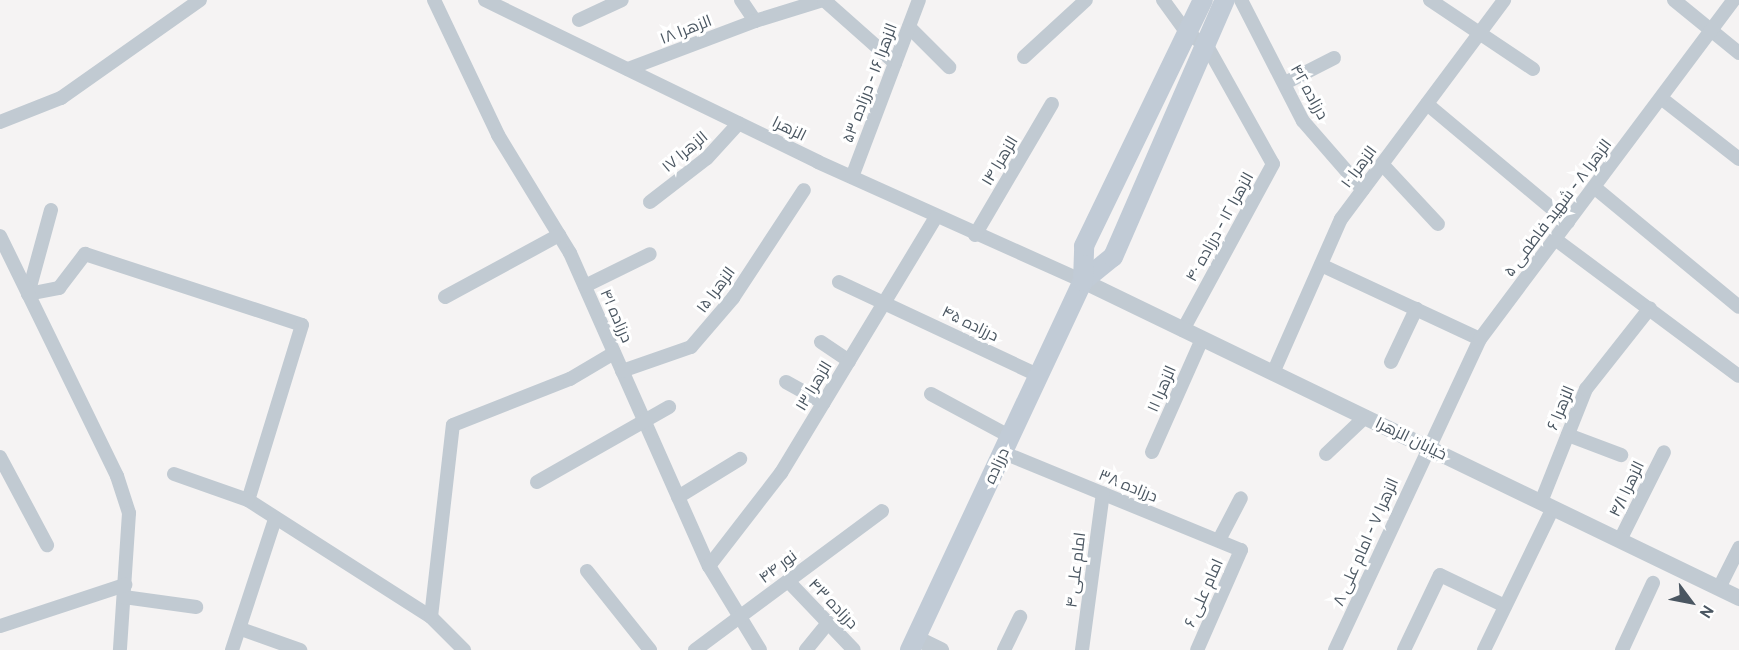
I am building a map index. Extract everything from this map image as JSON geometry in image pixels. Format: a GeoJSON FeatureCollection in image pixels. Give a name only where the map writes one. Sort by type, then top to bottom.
{"type":"FeatureCollection","features":[{"type":"Feature","properties":{"kind":"main road","name":"درزاده"},"geometry":{"type":"LineString","coordinates":[[913,644],[1083,281],[1084,246],[1203,0]]}},
{"type":"Feature","properties":{"kind":"main road","name":"درزاده"},"geometry":{"type":"LineString","coordinates":[[1083,281],[1113,257],[1207,46],[1225,0]]}},
{"type":"Feature","properties":{"kind":"street"},"geometry":{"type":"LineString","coordinates":[[0,122],[61,98],[200,0]]}},
{"type":"Feature","properties":{"kind":"street","name":"درزاده ۴۱"},"geometry":{"type":"LineString","coordinates":[[434,0],[498,135],[559,235],[585,286],[709,566],[760,650]]}},
{"type":"Feature","properties":{"kind":"street","name":"الزهرا"},"geometry":{"type":"LineString","coordinates":[[485,0],[936,217],[1083,281]]}},
{"type":"Feature","properties":{"kind":"street"},"geometry":{"type":"LineString","coordinates":[[579,20],[622,0]]}},
{"type":"Feature","properties":{"kind":"street"},"geometry":{"type":"LineString","coordinates":[[741,0],[755,21]]}},
{"type":"Feature","properties":{"kind":"street"},"geometry":{"type":"LineString","coordinates":[[823,0],[895,63]]}},
{"type":"Feature","properties":{"kind":"street","name":"الزهرا ۱۸"},"geometry":{"type":"LineString","coordinates":[[628,69],[755,21],[823,0]]}},
{"type":"Feature","properties":{"kind":"street","name":"الزهرا ۱۶ - درزاده ۵۳"},"geometry":{"type":"LineString","coordinates":[[852,177],[919,0]]}},
{"type":"Feature","properties":{"kind":"street"},"geometry":{"type":"LineString","coordinates":[[1024,57],[1086,0]]}},
{"type":"Feature","properties":{"kind":"street"},"geometry":{"type":"LineString","coordinates":[[1163,0],[1187,33],[1207,46]]}},
{"type":"Feature","properties":{"kind":"street","name":"درزاده ۴۲"},"geometry":{"type":"LineString","coordinates":[[1241,0],[1303,121],[1363,190]]}},
{"type":"Feature","properties":{"kind":"street"},"geometry":{"type":"LineString","coordinates":[[1430,0],[1533,69]]}},
{"type":"Feature","properties":{"kind":"street","name":"الزهرا ۱۰"},"geometry":{"type":"LineString","coordinates":[[1273,373],[1341,219],[1504,0]]}},
{"type":"Feature","properties":{"kind":"street"},"geometry":{"type":"LineString","coordinates":[[1674,0],[1739,53]]}},
{"type":"Feature","properties":{"kind":"street","name":"الزهرا ۸ - شهید فاطمی ۵"},"geometry":{"type":"LineString","coordinates":[[1427,447],[1480,339],[1734,0]]}},
{"type":"Feature","properties":{"kind":"street"},"geometry":{"type":"LineString","coordinates":[[909,27],[950,67]]}},
{"type":"Feature","properties":{"kind":"street","name":"الزهرا ۱۲ - درزاده ۴۰"},"geometry":{"type":"LineString","coordinates":[[1183,330],[1273,164],[1207,46]]}},
{"type":"Feature","properties":{"kind":"street"},"geometry":{"type":"LineString","coordinates":[[1285,83],[1334,58]]}},
{"type":"Feature","properties":{"kind":"street"},"geometry":{"type":"LineString","coordinates":[[1661,98],[1739,159]]}},
{"type":"Feature","properties":{"kind":"street","name":"الزهرا ۱۴"},"geometry":{"type":"LineString","coordinates":[[975,235],[1052,104]]}},
{"type":"Feature","properties":{"kind":"street"},"geometry":{"type":"LineString","coordinates":[[1427,104],[1568,222]]}},
{"type":"Feature","properties":{"kind":"street","name":"الزهرا ۱۷"},"geometry":{"type":"LineString","coordinates":[[650,202],[707,158],[739,123]]}},
{"type":"Feature","properties":{"kind":"street"},"geometry":{"type":"LineString","coordinates":[[1382,164],[1438,224]]}},
{"type":"Feature","properties":{"kind":"street"},"geometry":{"type":"LineString","coordinates":[[1594,188],[1739,307]]}},
{"type":"Feature","properties":{"kind":"street","name":"الزهرا ۱۵"},"geometry":{"type":"LineString","coordinates":[[622,371],[691,347],[733,298],[804,190]]}},
{"type":"Feature","properties":{"kind":"street"},"geometry":{"type":"LineString","coordinates":[[28,294],[51,210]]}},
{"type":"Feature","properties":{"kind":"street","name":"الزهرا ۱۳"},"geometry":{"type":"LineString","coordinates":[[709,566],[781,473],[936,217]]}},
{"type":"Feature","properties":{"kind":"street"},"geometry":{"type":"LineString","coordinates":[[445,297],[559,235]]}},
{"type":"Feature","properties":{"kind":"street"},"geometry":{"type":"LineString","coordinates":[[0,236],[117,476],[129,513],[120,650]]}},
{"type":"Feature","properties":{"kind":"street"},"geometry":{"type":"LineString","coordinates":[[1555,239],[1739,376]]}},
{"type":"Feature","properties":{"kind":"street"},"geometry":{"type":"LineString","coordinates":[[28,294],[59,288],[85,254],[302,325],[248,500]]}},
{"type":"Feature","properties":{"kind":"street"},"geometry":{"type":"LineString","coordinates":[[585,286],[650,254]]}},
{"type":"Feature","properties":{"kind":"street"},"geometry":{"type":"LineString","coordinates":[[1321,265],[1480,339]]}},
{"type":"Feature","properties":{"kind":"street","name":"خیابان الزهرا"},"geometry":{"type":"LineString","coordinates":[[1083,281],[1739,598]]}},
{"type":"Feature","properties":{"kind":"street","name":"درزاده ۴۵"},"geometry":{"type":"LineString","coordinates":[[839,282],[886,300],[1040,376]]}},
{"type":"Feature","properties":{"kind":"street","name":"الزهرا ۶"},"geometry":{"type":"LineString","coordinates":[[1484,650],[1547,505],[1568,435],[1586,389],[1650,308]]}},
{"type":"Feature","properties":{"kind":"street"},"geometry":{"type":"LineString","coordinates":[[1391,362],[1416,309]]}},
{"type":"Feature","properties":{"kind":"street","name":"الزهرا ۱۱"},"geometry":{"type":"LineString","coordinates":[[1152,452],[1202,339]]}},
{"type":"Feature","properties":{"kind":"street"},"geometry":{"type":"LineString","coordinates":[[821,342],[849,361]]}},
{"type":"Feature","properties":{"kind":"street"},"geometry":{"type":"LineString","coordinates":[[432,617],[453,424],[570,379],[614,353]]}},
{"type":"Feature","properties":{"kind":"street"},"geometry":{"type":"LineString","coordinates":[[786,382],[824,402]]}},
{"type":"Feature","properties":{"kind":"street","name":"درزاده ۳۸"},"geometry":{"type":"LineString","coordinates":[[931,394],[1007,445],[1103,493],[1241,549]]}},
{"type":"Feature","properties":{"kind":"street"},"geometry":{"type":"LineString","coordinates":[[537,482],[643,417],[669,407]]}},
{"type":"Feature","properties":{"kind":"street"},"geometry":{"type":"LineString","coordinates":[[1326,454],[1365,417]]}},
{"type":"Feature","properties":{"kind":"street"},"geometry":{"type":"LineString","coordinates":[[1568,435],[1621,455]]}},
{"type":"Feature","properties":{"kind":"street","name":"الزهرا ۷ - امام علی ۸"},"geometry":{"type":"LineString","coordinates":[[1335,650],[1427,447]]}},
{"type":"Feature","properties":{"kind":"street","name":"الزهرا ۴/۱"},"geometry":{"type":"LineString","coordinates":[[1620,540],[1664,452]]}},
{"type":"Feature","properties":{"kind":"street"},"geometry":{"type":"LineString","coordinates":[[0,457],[47,545]]}},
{"type":"Feature","properties":{"kind":"street"},"geometry":{"type":"LineString","coordinates":[[678,497],[740,459]]}},
{"type":"Feature","properties":{"kind":"street"},"geometry":{"type":"LineString","coordinates":[[174,474],[248,500],[432,617],[464,650]]}},
{"type":"Feature","properties":{"kind":"street","name":"امام علی ۴"},"geometry":{"type":"LineString","coordinates":[[1082,650],[1103,493]]}},
{"type":"Feature","properties":{"kind":"street"},"geometry":{"type":"LineString","coordinates":[[1218,540],[1241,498]]}},
{"type":"Feature","properties":{"kind":"street","name":"نور ۴۴"},"geometry":{"type":"LineString","coordinates":[[695,650],[882,511]]}},
{"type":"Feature","properties":{"kind":"street"},"geometry":{"type":"LineString","coordinates":[[232,650],[242,628],[276,519]]}},
{"type":"Feature","properties":{"kind":"street"},"geometry":{"type":"LineString","coordinates":[[1719,588],[1739,548]]}},
{"type":"Feature","properties":{"kind":"street","name":"امام علی ۶"},"geometry":{"type":"LineString","coordinates":[[1197,650],[1241,549]]}},
{"type":"Feature","properties":{"kind":"street"},"geometry":{"type":"LineString","coordinates":[[587,571],[650,650]]}},
{"type":"Feature","properties":{"kind":"street"},"geometry":{"type":"LineString","coordinates":[[1404,650],[1440,574],[1505,606]]}},
{"type":"Feature","properties":{"kind":"street","name":"درزاده ۴۳"},"geometry":{"type":"LineString","coordinates":[[788,581],[854,650]]}},
{"type":"Feature","properties":{"kind":"street"},"geometry":{"type":"LineString","coordinates":[[1622,650],[1653,583]]}},
{"type":"Feature","properties":{"kind":"street"},"geometry":{"type":"LineString","coordinates":[[0,626],[125,591],[196,607]]}},
{"type":"Feature","properties":{"kind":"street"},"geometry":{"type":"LineString","coordinates":[[1004,650],[1020,617]]}},
{"type":"Feature","properties":{"kind":"street"},"geometry":{"type":"LineString","coordinates":[[806,650],[828,623]]}},
{"type":"Feature","properties":{"kind":"street"},"geometry":{"type":"LineString","coordinates":[[242,628],[300,650]]}},
{"type":"Feature","properties":{"kind":"street"},"geometry":{"type":"LineString","coordinates":[[913,644],[940,650]]}}]}
